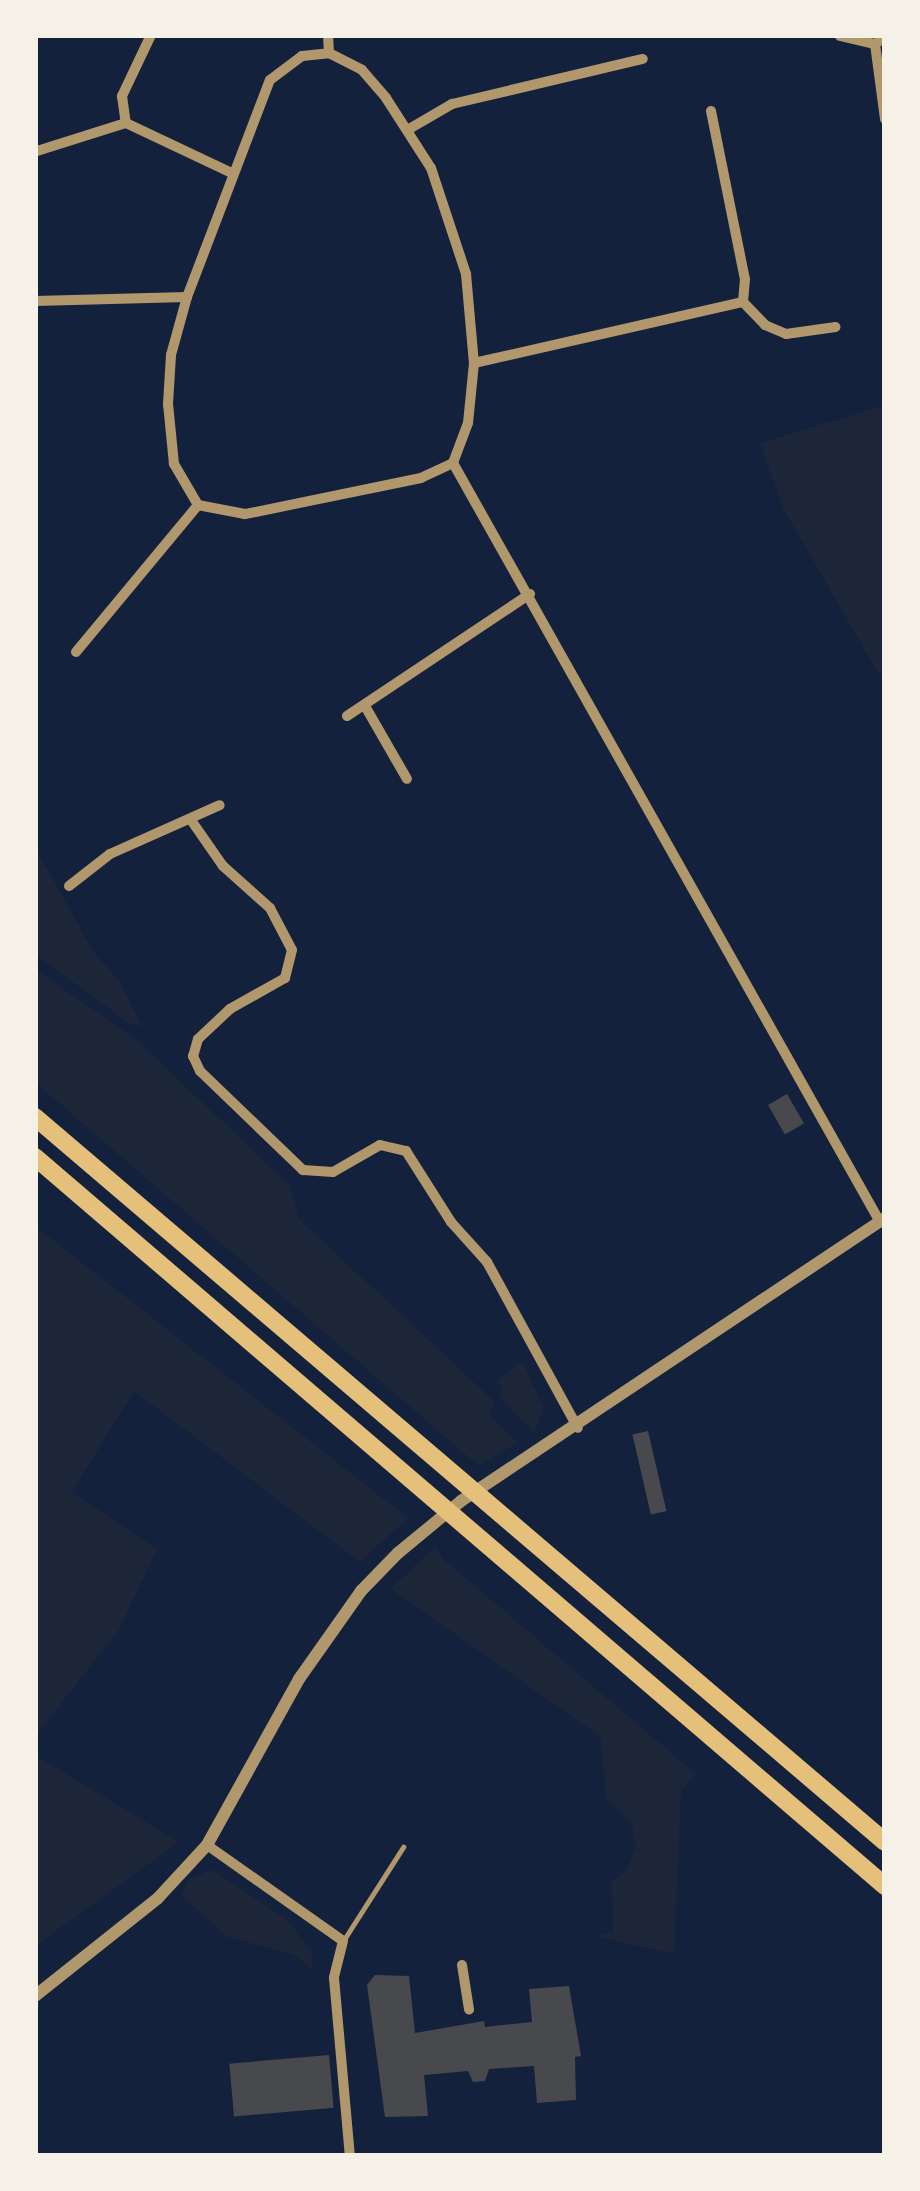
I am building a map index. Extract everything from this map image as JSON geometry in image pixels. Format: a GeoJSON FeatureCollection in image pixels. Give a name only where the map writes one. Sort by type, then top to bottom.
{"type":"FeatureCollection","features":[{"type":"Feature","properties":{"kind":"highway"},"geometry":{"type":"LineString","coordinates":[[35,1117],[885,1842]]}},
{"type":"Feature","properties":{"kind":"highway"},"geometry":{"type":"LineString","coordinates":[[35,1157],[885,1886]]}},
{"type":"Feature","properties":{"kind":"street"},"geometry":{"type":"LineString","coordinates":[[126,123],[122,96],[151,35]]}},
{"type":"Feature","properties":{"kind":"street"},"geometry":{"type":"LineString","coordinates":[[328,35],[328,53]]}},
{"type":"Feature","properties":{"kind":"street"},"geometry":{"type":"LineString","coordinates":[[840,36],[880,40],[885,119]]}},
{"type":"Feature","properties":{"kind":"street"},"geometry":{"type":"LineString","coordinates":[[328,53],[362,70],[408,129],[432,168],[466,274],[474,362],[468,423],[452,463],[421,478],[302,506],[244,514],[198,505],[174,464],[168,404],[171,355],[187,297],[270,80],[302,56],[328,53]]}},
{"type":"Feature","properties":{"kind":"street"},"geometry":{"type":"LineString","coordinates":[[408,129],[462,101],[643,59]]}},
{"type":"Feature","properties":{"kind":"street"},"geometry":{"type":"LineString","coordinates":[[711,111],[745,279],[742,302]]}},
{"type":"Feature","properties":{"kind":"street"},"geometry":{"type":"LineString","coordinates":[[38,151],[126,123],[232,172]]}},
{"type":"Feature","properties":{"kind":"street"},"geometry":{"type":"LineString","coordinates":[[35,301],[187,297]]}},
{"type":"Feature","properties":{"kind":"street"},"geometry":{"type":"LineString","coordinates":[[474,362],[742,302]]}},
{"type":"Feature","properties":{"kind":"street"},"geometry":{"type":"LineString","coordinates":[[742,302],[765,326],[786,334],[836,327]]}},
{"type":"Feature","properties":{"kind":"street"},"geometry":{"type":"LineString","coordinates":[[35,1996],[158,1898],[207,1845],[299,1679],[380,1570],[461,1501],[578,1428],[882,1220],[530,594],[452,463]]}},
{"type":"Feature","properties":{"kind":"street"},"geometry":{"type":"LineString","coordinates":[[76,652],[198,505]]}},
{"type":"Feature","properties":{"kind":"street"},"geometry":{"type":"LineString","coordinates":[[347,716],[530,594]]}},
{"type":"Feature","properties":{"kind":"street"},"geometry":{"type":"LineString","coordinates":[[366,706],[407,779]]}},
{"type":"Feature","properties":{"kind":"street"},"geometry":{"type":"LineString","coordinates":[[69,886],[110,854],[220,805]]}},
{"type":"Feature","properties":{"kind":"street"},"geometry":{"type":"LineString","coordinates":[[191,820],[223,866],[270,908],[292,950],[286,978],[230,1009],[198,1039],[193,1056],[200,1071],[303,1170],[333,1172],[380,1145],[406,1151],[451,1222],[487,1262],[578,1428]]}},
{"type":"Feature","properties":{"kind":"street"},"geometry":{"type":"LineString","coordinates":[[207,1845],[342,1941],[334,1978],[350,2156]]}},
{"type":"Feature","properties":{"kind":"street"},"geometry":{"type":"LineString","coordinates":[[462,1964],[469,2008]]}},
{"type":"Feature","properties":{"kind":"lane"},"geometry":{"type":"LineString","coordinates":[[342,1941],[403,1847]]}},
{"type":"Feature","properties":{"kind":"shaded area"},"geometry":{"type":"Polygon","coordinates":[[[885,405],[885,685],[783,508],[760,443],[885,405]]]}},
{"type":"Feature","properties":{"kind":"shaded area"},"geometry":{"type":"Polygon","coordinates":[[[35,847],[94,953],[119,980],[142,1026],[130,1024],[35,954],[35,847]]]}},
{"type":"Feature","properties":{"kind":"shaded area"},"geometry":{"type":"Polygon","coordinates":[[[35,969],[138,1041],[290,1186],[299,1219],[495,1402],[489,1413],[517,1443],[479,1466],[35,1082],[35,969]]]}},
{"type":"Feature","properties":{"kind":"shaded area"},"geometry":{"type":"Polygon","coordinates":[[[35,1226],[408,1518],[360,1562],[134,1391],[72,1492],[157,1549],[120,1628],[35,1737],[35,1226]]]}},
{"type":"Feature","properties":{"kind":"shaded area"},"geometry":{"type":"Polygon","coordinates":[[[522,1361],[544,1408],[534,1433],[499,1396],[504,1389],[497,1381],[522,1361]]]}},
{"type":"Feature","properties":{"kind":"shaded area"},"geometry":{"type":"Polygon","coordinates":[[[436,1545],[442,1558],[696,1774],[681,1791],[674,1954],[594,1936],[614,1932],[611,1882],[626,1871],[636,1848],[632,1824],[606,1798],[601,1737],[391,1589],[436,1545]]]}},
{"type":"Feature","properties":{"kind":"shaded area"},"geometry":{"type":"Polygon","coordinates":[[[35,1755],[179,1842],[35,1946],[35,1755]]]}},
{"type":"Feature","properties":{"kind":"shaded area"},"geometry":{"type":"Polygon","coordinates":[[[212,1870],[287,1920],[312,1952],[312,1969],[293,1954],[228,1937],[181,1895],[189,1879],[212,1870]]]}},
{"type":"Feature","properties":{"kind":"building"},"geometry":{"type":"Polygon","coordinates":[[[787,1094],[804,1123],[785,1134],[768,1105],[787,1094]]]}},
{"type":"Feature","properties":{"kind":"building"},"geometry":{"type":"Polygon","coordinates":[[[648,1431],[666,1511],[651,1514],[632,1435],[648,1431]]]}},
{"type":"Feature","properties":{"kind":"building"},"geometry":{"type":"Polygon","coordinates":[[[375,1975],[409,1976],[415,2033],[484,2021],[485,2027],[532,2022],[529,1989],[569,1986],[581,2056],[575,2057],[576,2100],[537,2103],[534,2066],[489,2069],[485,2081],[473,2082],[468,2071],[424,2075],[428,2116],[385,2117],[367,1985],[375,1975]]]}},
{"type":"Feature","properties":{"kind":"building"},"geometry":{"type":"Polygon","coordinates":[[[329,2055],[334,2108],[234,2117],[229,2064],[329,2055]]]}}]}
